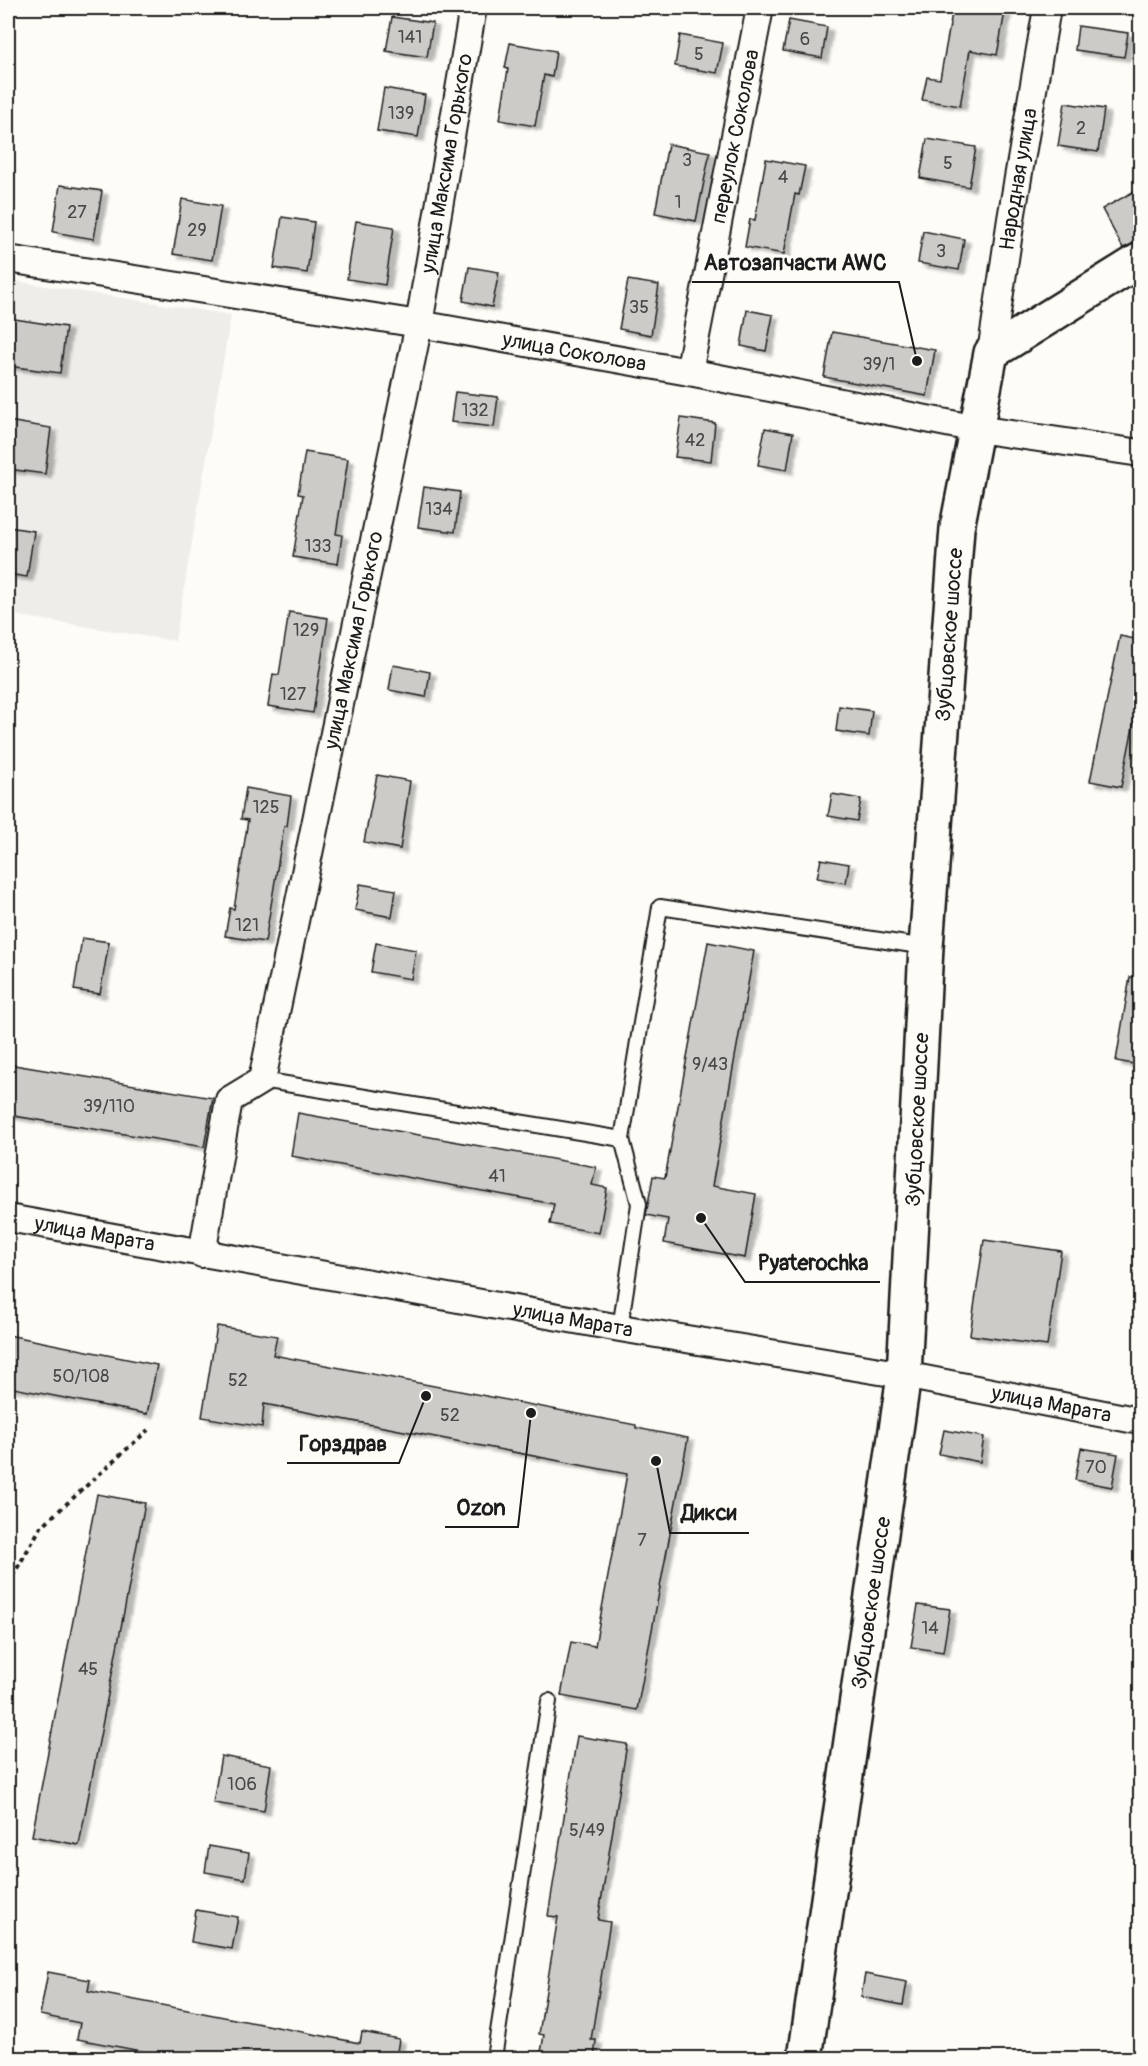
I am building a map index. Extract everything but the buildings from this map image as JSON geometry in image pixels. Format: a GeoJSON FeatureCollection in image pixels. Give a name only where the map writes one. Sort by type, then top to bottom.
{"type":"FeatureCollection","features":[{"type":"Feature","properties":{"kind":"main road"},"geometry":{"type":"LineString","coordinates":[[991,353],[1140,260]]}},
{"type":"Feature","properties":{"kind":"main road","name":"Зубцовское шоссе"},"geometry":{"type":"LineString","coordinates":[[805,2058],[904,1375],[926,947],[957,528],[991,353]]}},
{"type":"Feature","properties":{"kind":"street","name":"улица Максима Горького"},"geometry":{"type":"LineString","coordinates":[[262,1080],[419,324],[473,8]]}},
{"type":"Feature","properties":{"kind":"street","name":"переулок Соколова"},"geometry":{"type":"LineString","coordinates":[[689,372],[760,8]]}},
{"type":"Feature","properties":{"kind":"street","name":"Народная улица"},"geometry":{"type":"LineString","coordinates":[[991,353],[1047,8]]}},
{"type":"Feature","properties":{"kind":"street","name":"улица Соколова"},"geometry":{"type":"LineString","coordinates":[[8,259],[419,324],[689,372],[977,429],[1140,453]]}},
{"type":"Feature","properties":{"kind":"street"},"geometry":{"type":"LineString","coordinates":[[202,1254],[229,1100],[262,1080]]}},
{"type":"Feature","properties":{"kind":"street","name":"улица Марата"},"geometry":{"type":"LineString","coordinates":[[8,1218],[620,1328],[904,1375],[1140,1421]]}},
{"type":"Feature","properties":{"kind":"lane"},"geometry":{"type":"LineString","coordinates":[[620,1328],[639,1204],[622,1139],[660,907],[926,947]]}},
{"type":"Feature","properties":{"kind":"lane"},"geometry":{"type":"LineString","coordinates":[[262,1080],[622,1139]]}},
{"type":"Feature","properties":{"kind":"lane"},"geometry":{"type":"LineString","coordinates":[[494,2058],[549,1701]]}},
{"type":"Feature","properties":{"kind":"path"},"geometry":{"type":"LineString","coordinates":[[8,1584],[40,1527],[148,1430]]}},
{"type":"Feature","properties":{"kind":"shaded area"},"geometry":{"type":"Polygon","coordinates":[[[8,280],[231,315],[175,641],[8,614],[8,280]]]}},
{"type":"Feature","properties":{"kind":"place","name":"Автозапчасти AWC"},"geometry":{"type":"Point","coordinates":[917,361]}},
{"type":"Feature","properties":{"kind":"place","name":"Pyaterochka"},"geometry":{"type":"Point","coordinates":[701,1218]}},
{"type":"Feature","properties":{"kind":"place","name":"Горздрав"},"geometry":{"type":"Point","coordinates":[426,1396]}},
{"type":"Feature","properties":{"kind":"place","name":"Ozon"},"geometry":{"type":"Point","coordinates":[531,1413]}},
{"type":"Feature","properties":{"kind":"place","name":"Дикси"},"geometry":{"type":"Point","coordinates":[656,1461]}}]}
